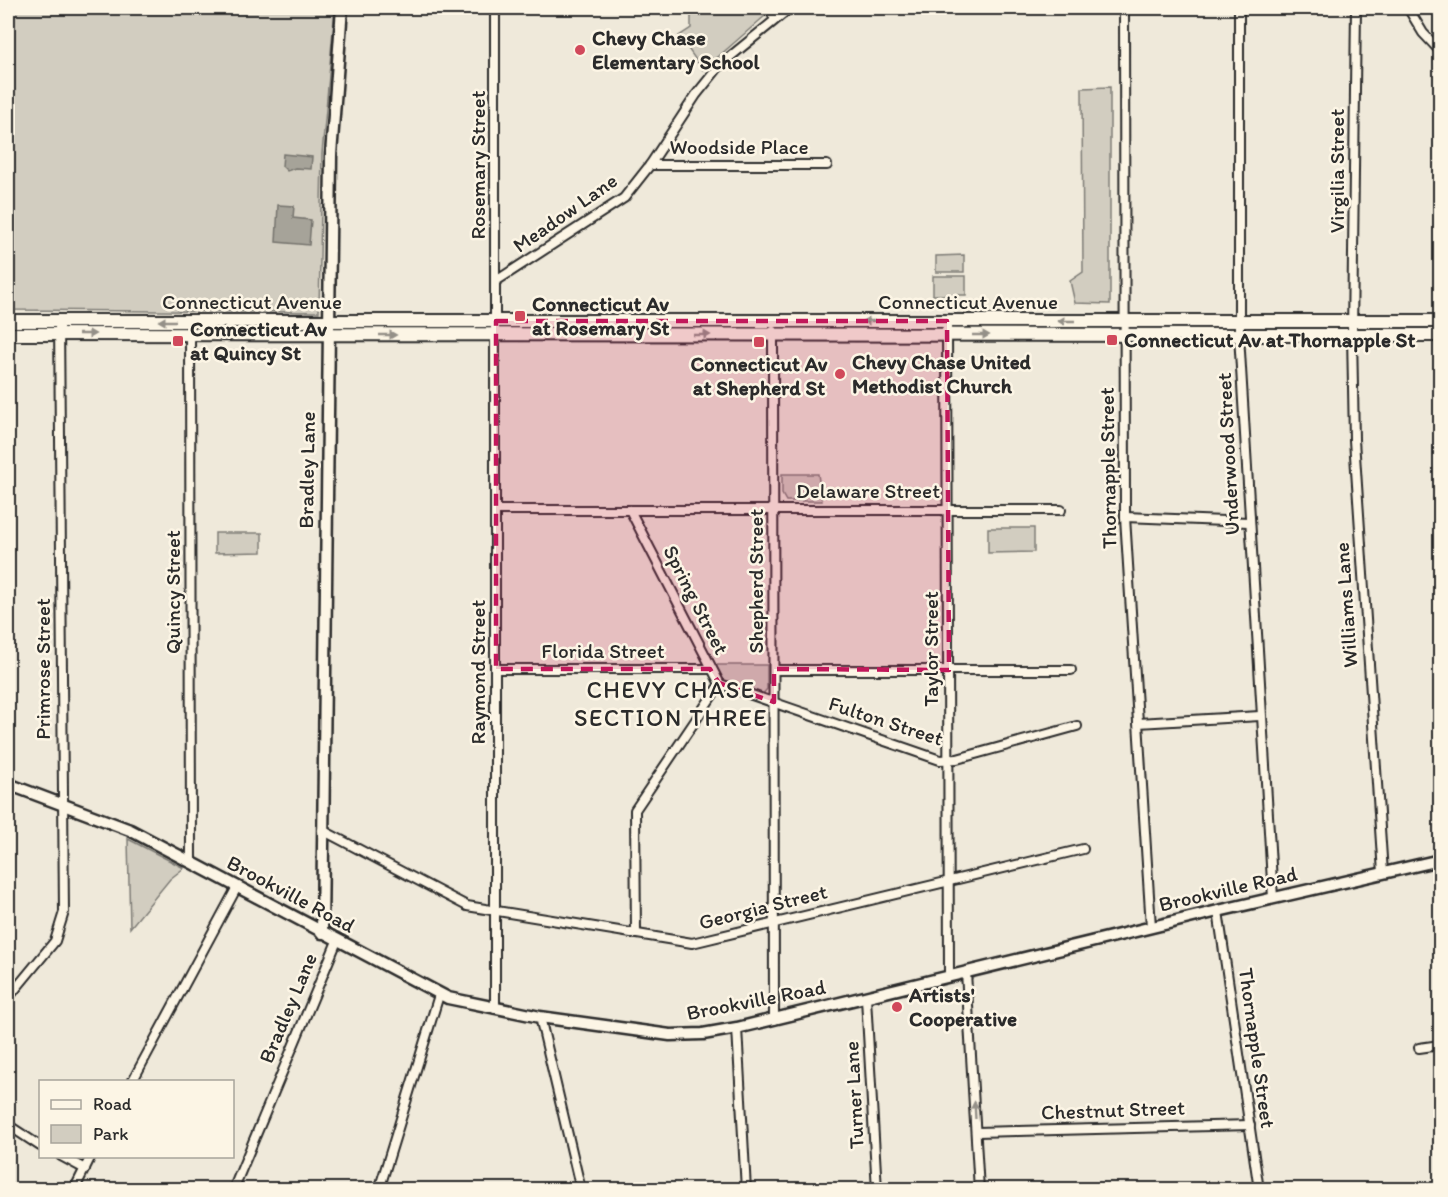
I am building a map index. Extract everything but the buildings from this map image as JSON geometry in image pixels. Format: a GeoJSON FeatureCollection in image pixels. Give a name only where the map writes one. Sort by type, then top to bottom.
{"type":"FeatureCollection","features":[{"type":"Feature","properties":{"kind":"main road","name":"Bradley Lane"},"geometry":{"type":"LineString","coordinates":[[321,933],[331,155],[342,8]]}},
{"type":"Feature","properties":{"kind":"main road","name":"Connecticut Avenue"},"geometry":{"type":"LineString","coordinates":[[8,321],[59,328],[190,334],[330,334],[496,328],[947,328],[1124,334],[1440,335]]}},
{"type":"Feature","properties":{"kind":"main road","name":"Connecticut Avenue"},"geometry":{"type":"LineString","coordinates":[[8,334],[59,328],[190,321],[330,321],[496,328]]}},
{"type":"Feature","properties":{"kind":"main road","name":"Connecticut Avenue"},"geometry":{"type":"LineString","coordinates":[[947,328],[1124,321],[1440,321]]}},
{"type":"Feature","properties":{"kind":"main road","name":"Brookville Road"},"geometry":{"type":"LineString","coordinates":[[8,784],[121,826],[439,995],[540,1017],[670,1035],[703,1034],[774,1020],[1151,927],[1440,860]]}},
{"type":"Feature","properties":{"kind":"street","name":"Rosemary Street"},"geometry":{"type":"LineString","coordinates":[[495,8],[496,328]]}},
{"type":"Feature","properties":{"kind":"street"},"geometry":{"type":"LineString","coordinates":[[769,8],[775,20]]}},
{"type":"Feature","properties":{"kind":"street","name":"Meadow Lane"},"geometry":{"type":"LineString","coordinates":[[496,281],[616,204],[635,186],[696,94],[721,64],[790,8]]}},
{"type":"Feature","properties":{"kind":"street","name":"Thornapple Street"},"geometry":{"type":"LineString","coordinates":[[1124,8],[1125,517],[1151,927]]}},
{"type":"Feature","properties":{"kind":"street","name":"Underwood Street"},"geometry":{"type":"LineString","coordinates":[[1239,8],[1239,334],[1260,716],[1273,898]]}},
{"type":"Feature","properties":{"kind":"street","name":"Virgilia Street"},"geometry":{"type":"LineString","coordinates":[[1352,334],[1356,8]]}},
{"type":"Feature","properties":{"kind":"street"},"geometry":{"type":"LineString","coordinates":[[1408,8],[1423,33],[1440,51]]}},
{"type":"Feature","properties":{"kind":"street","name":"Woodside Place"},"geometry":{"type":"LineString","coordinates":[[650,165],[827,165]]}},
{"type":"Feature","properties":{"kind":"street","name":"Quincy Street"},"geometry":{"type":"LineString","coordinates":[[190,321],[191,862]]}},
{"type":"Feature","properties":{"kind":"street","name":"Primrose Street"},"geometry":{"type":"LineString","coordinates":[[8,998],[50,948],[61,927],[63,912],[59,328]]}},
{"type":"Feature","properties":{"kind":"street","name":"Raymond Street"},"geometry":{"type":"LineString","coordinates":[[495,1009],[497,912],[496,328]]}},
{"type":"Feature","properties":{"kind":"street","name":"Shepherd Street"},"geometry":{"type":"LineString","coordinates":[[773,328],[774,1020]]}},
{"type":"Feature","properties":{"kind":"street","name":"Taylor Street"},"geometry":{"type":"LineString","coordinates":[[947,328],[949,976]]}},
{"type":"Feature","properties":{"kind":"street","name":"Williams Lane"},"geometry":{"type":"LineString","coordinates":[[1352,334],[1357,505],[1383,873]]}},
{"type":"Feature","properties":{"kind":"street","name":"Delaware Street"},"geometry":{"type":"LineString","coordinates":[[496,510],[1061,510]]}},
{"type":"Feature","properties":{"kind":"street","name":"Spring Street"},"geometry":{"type":"LineString","coordinates":[[630,510],[710,669],[720,684],[635,810],[636,934]]}},
{"type":"Feature","properties":{"kind":"street"},"geometry":{"type":"LineString","coordinates":[[1125,517],[1250,522]]}},
{"type":"Feature","properties":{"kind":"street","name":"Florida Street"},"geometry":{"type":"LineString","coordinates":[[496,669],[710,669]]}},
{"type":"Feature","properties":{"kind":"street"},"geometry":{"type":"LineString","coordinates":[[774,670],[1071,670]]}},
{"type":"Feature","properties":{"kind":"street","name":"Fulton Street"},"geometry":{"type":"LineString","coordinates":[[720,684],[940,760],[949,760],[1077,726]]}},
{"type":"Feature","properties":{"kind":"street"},"geometry":{"type":"LineString","coordinates":[[1138,723],[1260,716]]}},
{"type":"Feature","properties":{"kind":"street","name":"Georgia Street"},"geometry":{"type":"LineString","coordinates":[[322,830],[456,903],[497,912],[692,943],[1083,849]]}},
{"type":"Feature","properties":{"kind":"street"},"geometry":{"type":"LineString","coordinates":[[133,1080],[237,887]]}},
{"type":"Feature","properties":{"kind":"street","name":"Thornapple Street"},"geometry":{"type":"LineString","coordinates":[[1218,911],[1259,1190]]}},
{"type":"Feature","properties":{"kind":"street","name":"Bradley Lane"},"geometry":{"type":"LineString","coordinates":[[232,1190],[337,941]]}},
{"type":"Feature","properties":{"kind":"street"},"geometry":{"type":"LineString","coordinates":[[966,972],[979,1190]]}},
{"type":"Feature","properties":{"kind":"street"},"geometry":{"type":"LineString","coordinates":[[379,1190],[439,995]]}},
{"type":"Feature","properties":{"kind":"street","name":"Turner Lane"},"geometry":{"type":"LineString","coordinates":[[866,998],[877,1190]]}},
{"type":"Feature","properties":{"kind":"street"},"geometry":{"type":"LineString","coordinates":[[540,1017],[581,1190]]}},
{"type":"Feature","properties":{"kind":"street"},"geometry":{"type":"LineString","coordinates":[[737,1028],[746,1190]]}},
{"type":"Feature","properties":{"kind":"street"},"geometry":{"type":"LineString","coordinates":[[1419,1048],[1440,1045]]}},
{"type":"Feature","properties":{"kind":"street"},"geometry":{"type":"LineString","coordinates":[[8,1125],[39,1145]]}},
{"type":"Feature","properties":{"kind":"street","name":"Chestnut Street"},"geometry":{"type":"LineString","coordinates":[[977,1132],[1250,1125]]}},
{"type":"Feature","properties":{"kind":"street"},"geometry":{"type":"LineString","coordinates":[[65,1158],[85,1169]]}},
{"type":"Feature","properties":{"kind":"street"},"geometry":{"type":"LineString","coordinates":[[74,1190],[91,1158]]}},
{"type":"Feature","properties":{"kind":"highlighted area"},"geometry":{"type":"Polygon","coordinates":[[[496,321],[947,321],[949,670],[774,669],[774,702],[719,683],[710,669],[496,669],[496,321]]]}},
{"type":"Feature","properties":{"kind":"green space"},"geometry":{"type":"Polygon","coordinates":[[[8,8],[335,8],[322,154],[319,312],[8,310],[8,8]]]}},
{"type":"Feature","properties":{"kind":"green space"},"geometry":{"type":"Polygon","coordinates":[[[691,8],[761,8],[766,15],[703,70],[679,36],[691,28],[691,8]]]}},
{"type":"Feature","properties":{"kind":"green space"},"geometry":{"type":"Polygon","coordinates":[[[1110,87],[1110,304],[1075,303],[1070,281],[1083,272],[1082,88],[1110,87]]]}},
{"type":"Feature","properties":{"kind":"green space"},"geometry":{"type":"Polygon","coordinates":[[[964,255],[964,272],[936,272],[936,256],[964,255]]]}},
{"type":"Feature","properties":{"kind":"green space"},"geometry":{"type":"Polygon","coordinates":[[[933,276],[966,276],[966,295],[933,295],[933,276]]]}},
{"type":"Feature","properties":{"kind":"green space"},"geometry":{"type":"Polygon","coordinates":[[[782,474],[818,474],[822,501],[786,501],[782,494],[782,474]]]}},
{"type":"Feature","properties":{"kind":"green space"},"geometry":{"type":"Polygon","coordinates":[[[988,528],[1034,528],[1034,552],[988,553],[988,528]]]}},
{"type":"Feature","properties":{"kind":"green space"},"geometry":{"type":"Polygon","coordinates":[[[215,533],[262,533],[262,552],[215,553],[215,533]]]}},
{"type":"Feature","properties":{"kind":"green space"},"geometry":{"type":"Polygon","coordinates":[[[715,665],[767,665],[767,689],[762,695],[724,682],[715,665]]]}},
{"type":"Feature","properties":{"kind":"green space"},"geometry":{"type":"Polygon","coordinates":[[[128,839],[184,868],[170,879],[130,928],[128,839]]]}},
{"type":"Feature","properties":{"kind":"shaded area"},"geometry":{"type":"Polygon","coordinates":[[[283,154],[312,157],[311,169],[295,168],[287,171],[282,166],[283,154]]]}},
{"type":"Feature","properties":{"kind":"shaded area"},"geometry":{"type":"Polygon","coordinates":[[[278,205],[294,206],[293,218],[311,220],[309,245],[276,242],[278,205]]]}},
{"type":"Feature","properties":{"kind":"place","name":"Chevy Chase Elementary School"},"geometry":{"type":"Point","coordinates":[580,50]}},
{"type":"Feature","properties":{"kind":"place","name":"Connecticut Av at Rosemary St"},"geometry":{"type":"Point","coordinates":[520,316]}},
{"type":"Feature","properties":{"kind":"place","name":"Connecticut Av at Thornapple St"},"geometry":{"type":"Point","coordinates":[1112,340]}},
{"type":"Feature","properties":{"kind":"place","name":"Connecticut Av at Quincy St"},"geometry":{"type":"Point","coordinates":[178,341]}},
{"type":"Feature","properties":{"kind":"place","name":"Connecticut Av at Shepherd St"},"geometry":{"type":"Point","coordinates":[759,342]}},
{"type":"Feature","properties":{"kind":"place","name":"Chevy Chase United Methodist Church"},"geometry":{"type":"Point","coordinates":[840,374]}},
{"type":"Feature","properties":{"kind":"place","name":"Artists' Cooperative"},"geometry":{"type":"Point","coordinates":[897,1007]}},
{"type":"Feature","properties":{"kind":"district","name":"CHEVY CHASE SECTION THREE"},"geometry":{"type":"Point","coordinates":[671,704]}}]}
